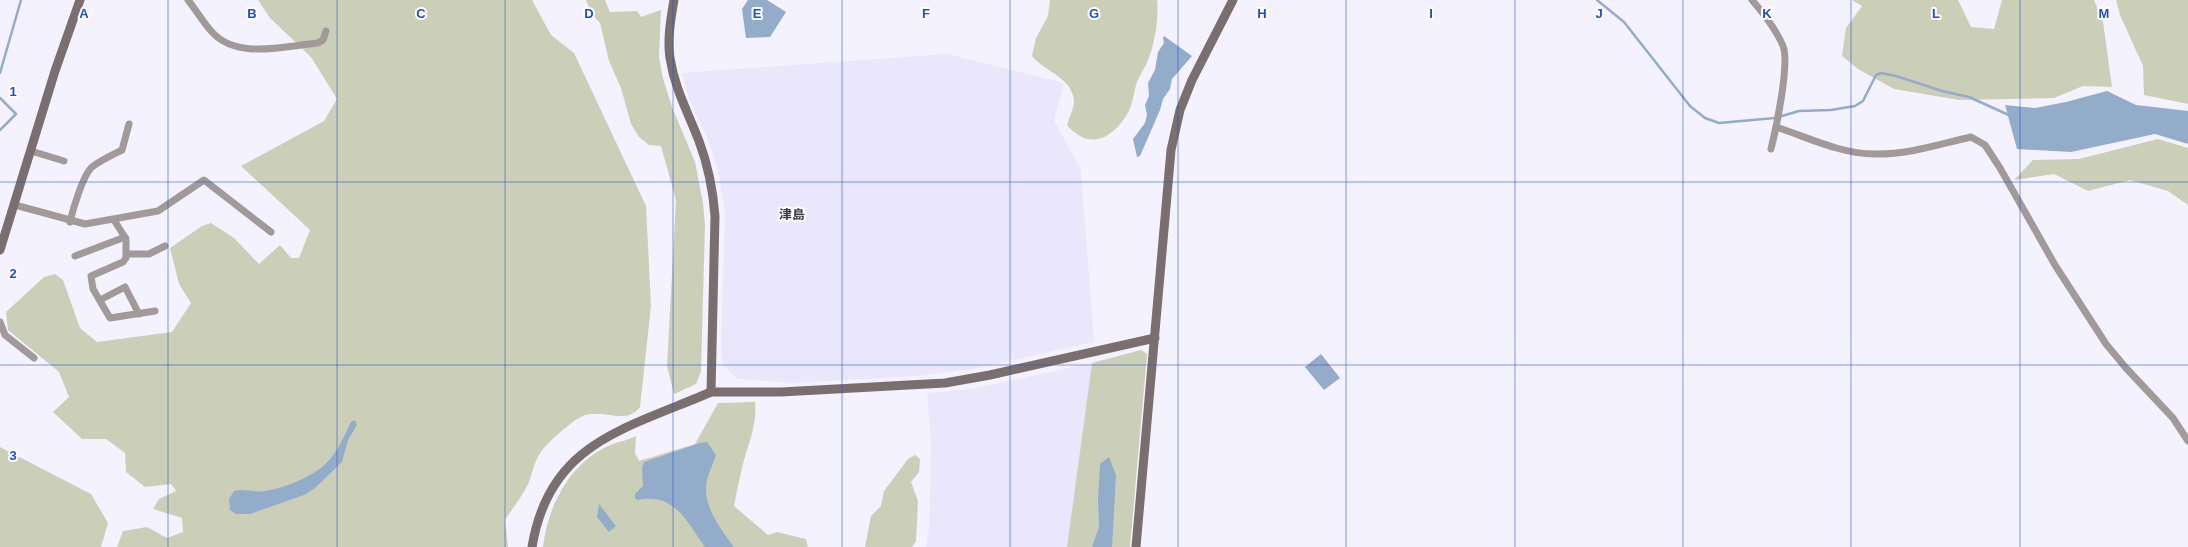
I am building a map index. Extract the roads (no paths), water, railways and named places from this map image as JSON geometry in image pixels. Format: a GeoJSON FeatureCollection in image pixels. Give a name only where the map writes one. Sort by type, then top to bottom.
{"type":"FeatureCollection","features":[{"type":"Feature","properties":{"kind":"street"},"geometry":{"type":"LineString","coordinates":[[0,250],[80,0]]}},
{"type":"Feature","properties":{"kind":"street"},"geometry":{"type":"LineString","coordinates":[[188,0],[213,33],[235,47],[248,49],[318,43],[323,40],[326,31]]}},
{"type":"Feature","properties":{"kind":"street"},"geometry":{"type":"LineString","coordinates":[[674,0],[670,24],[669,56],[676,89],[699,140],[713,192],[715,216],[707,394]]}},
{"type":"Feature","properties":{"kind":"street"},"geometry":{"type":"LineString","coordinates":[[1136,547],[1171,150],[1180,110],[1203,56],[1233,0]]}},
{"type":"Feature","properties":{"kind":"street"},"geometry":{"type":"LineString","coordinates":[[1752,0],[1771,24],[1784,47],[1785,64],[1776,127],[1771,149]]}},
{"type":"Feature","properties":{"kind":"street"},"geometry":{"type":"LineString","coordinates":[[70,222],[75,201],[88,172],[92,167],[122,150],[129,124]]}},
{"type":"Feature","properties":{"kind":"street"},"geometry":{"type":"LineString","coordinates":[[1776,127],[1850,151],[1874,154],[1907,152],[1971,137],[1981,141],[2000,168],[2055,265],[2106,344],[2126,368],[2173,418],[2188,441]]}},
{"type":"Feature","properties":{"kind":"street"},"geometry":{"type":"LineString","coordinates":[[31,151],[64,160]]}},
{"type":"Feature","properties":{"kind":"street"},"geometry":{"type":"LineString","coordinates":[[14,205],[70,222],[85,224],[158,211],[204,180],[271,232]]}},
{"type":"Feature","properties":{"kind":"street"},"geometry":{"type":"LineString","coordinates":[[114,220],[125,237],[127,254],[123,262],[91,276],[93,288],[110,318],[155,312]]}},
{"type":"Feature","properties":{"kind":"street"},"geometry":{"type":"LineString","coordinates":[[75,256],[125,237]]}},
{"type":"Feature","properties":{"kind":"street"},"geometry":{"type":"LineString","coordinates":[[127,254],[149,254],[165,246]]}},
{"type":"Feature","properties":{"kind":"street"},"geometry":{"type":"LineString","coordinates":[[100,300],[125,287],[139,314]]}},
{"type":"Feature","properties":{"kind":"street"},"geometry":{"type":"LineString","coordinates":[[0,322],[5,335],[34,358]]}},
{"type":"Feature","properties":{"kind":"street"},"geometry":{"type":"LineString","coordinates":[[532,547],[535,524],[545,500],[562,473],[584,451],[612,434],[707,394],[781,392],[945,383],[990,375],[1155,338]]}},
{"type":"Feature","properties":{"kind":"water"},"geometry":{"type":"Polygon","coordinates":[[[748,0],[767,0],[786,12],[770,37],[746,38],[742,9],[748,0]]]}},
{"type":"Feature","properties":{"kind":"water"},"geometry":{"type":"Polygon","coordinates":[[[1164,36],[1192,56],[1172,79],[1170,89],[1163,99],[1160,110],[1140,156],[1137,157],[1133,139],[1145,123],[1147,115],[1145,105],[1149,96],[1148,83],[1155,70],[1158,52],[1164,43],[1164,36]]]}},
{"type":"Feature","properties":{"kind":"water"},"geometry":{"type":"Polygon","coordinates":[[[2107,91],[2136,105],[2188,111],[2188,144],[2155,134],[2071,152],[2017,149],[2005,105],[2035,108],[2066,102],[2107,91]]]}},
{"type":"Feature","properties":{"kind":"water"},"geometry":{"type":"Polygon","coordinates":[[[1321,354],[1340,378],[1324,390],[1305,367],[1321,354]]]}},
{"type":"Feature","properties":{"kind":"water"},"geometry":{"type":"Polygon","coordinates":[[[355,420],[357,425],[348,440],[342,462],[315,488],[304,495],[250,514],[236,514],[230,510],[229,499],[234,491],[261,491],[283,487],[301,480],[318,470],[334,454],[351,422],[355,420]]]}},
{"type":"Feature","properties":{"kind":"water"},"geometry":{"type":"Polygon","coordinates":[[[707,442],[716,455],[706,484],[708,504],[724,534],[734,547],[705,547],[685,519],[670,504],[661,500],[637,500],[635,498],[635,494],[643,486],[642,468],[644,462],[707,442]]]}},
{"type":"Feature","properties":{"kind":"water"},"geometry":{"type":"Polygon","coordinates":[[[1109,457],[1116,475],[1112,547],[1092,547],[1099,527],[1098,499],[1100,464],[1109,457]]]}},
{"type":"Feature","properties":{"kind":"water"},"geometry":{"type":"Polygon","coordinates":[[[599,504],[616,526],[609,532],[597,517],[599,504]]]}},
{"type":"Feature","properties":{"kind":"waterway"},"geometry":{"type":"LineString","coordinates":[[0,73],[21,0]]}},
{"type":"Feature","properties":{"kind":"waterway"},"geometry":{"type":"LineString","coordinates":[[1597,0],[1624,22],[1690,106],[1705,118],[1719,123],[1775,118],[1799,111],[1831,110],[1855,106],[1863,101],[1876,75],[1881,73],[1896,76],[1942,91],[1969,97],[2011,116]]}},
{"type":"Feature","properties":{"kind":"waterway"},"geometry":{"type":"LineString","coordinates":[[0,98],[16,114],[0,130]]}},
{"type":"Feature","properties":{"kind":"district","name":"津島"},"geometry":{"type":"Point","coordinates":[792,214]}}]}
